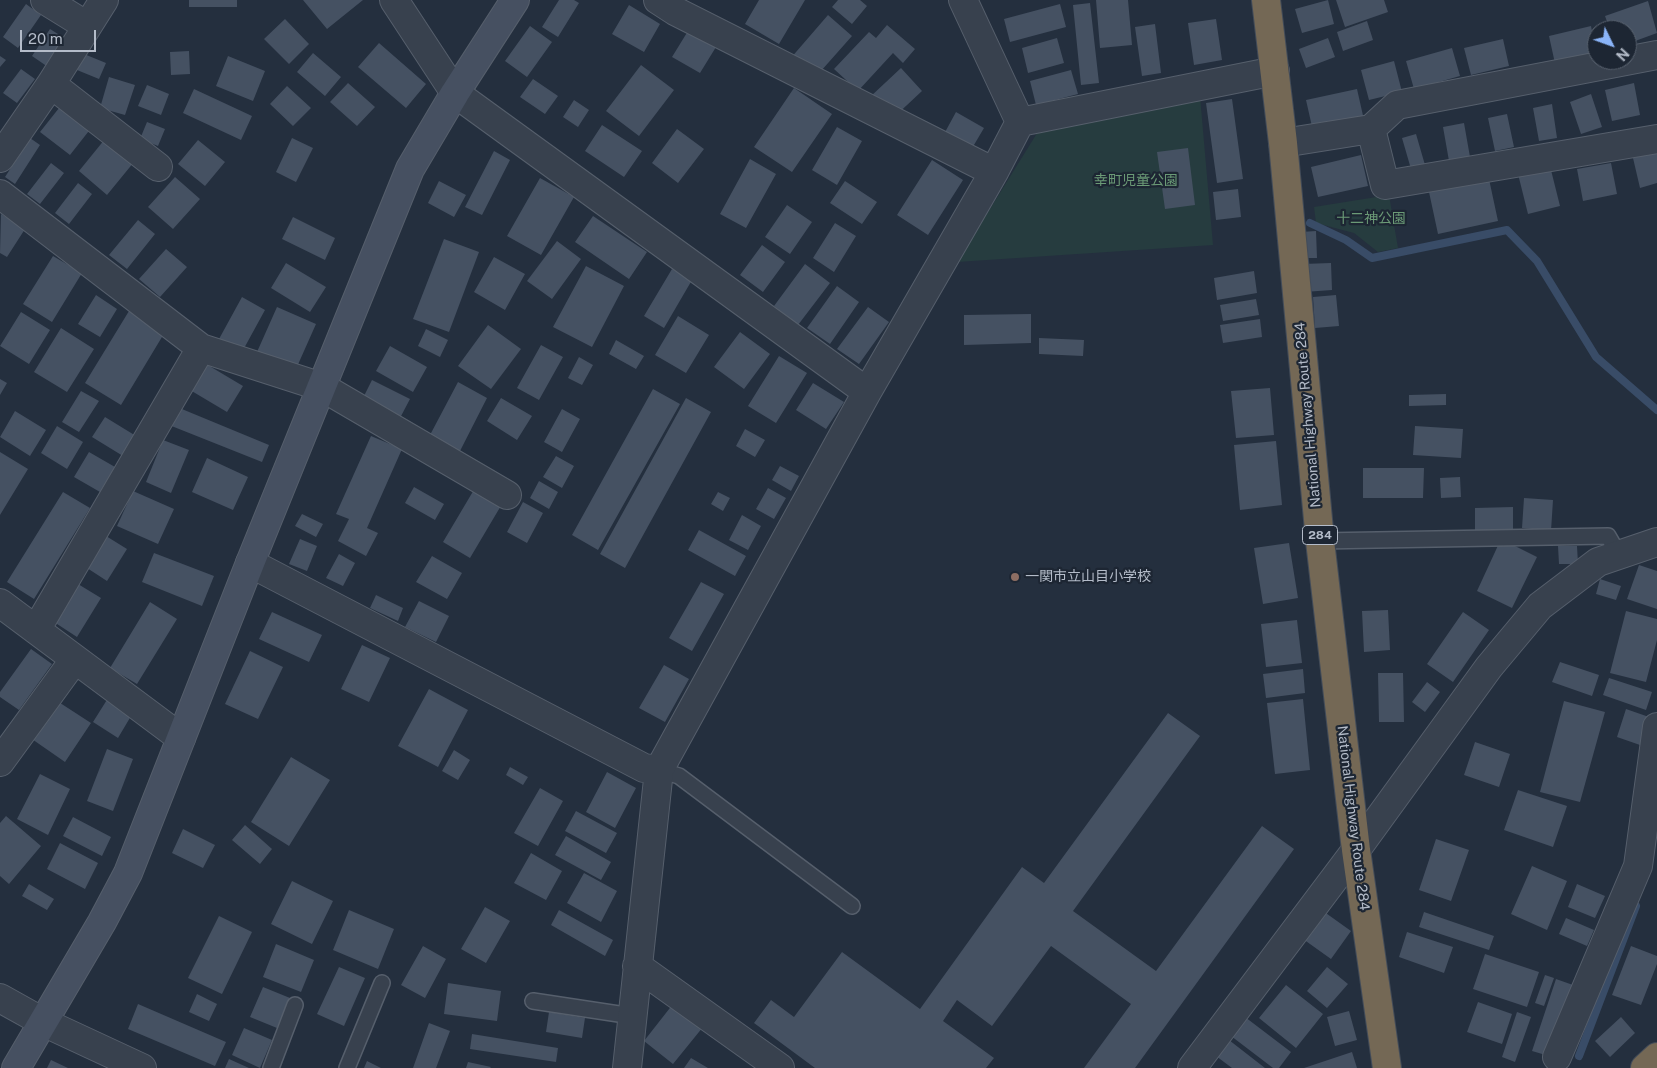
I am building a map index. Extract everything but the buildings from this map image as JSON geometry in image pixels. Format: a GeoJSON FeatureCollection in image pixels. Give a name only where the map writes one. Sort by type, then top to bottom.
{"type":"FeatureCollection","features":[{"type":"Feature","properties":{"kind":"highway","name":"National Highway Route 284"},"geometry":{"type":"LineString","coordinates":[[1266,0],[1283,143],[1320,541],[1356,850],[1387,1068]]}},
{"type":"Feature","properties":{"kind":"highway"},"geometry":{"type":"LineString","coordinates":[[1645,1068],[1657,1057]]}},
{"type":"Feature","properties":{"kind":"street"},"geometry":{"type":"LineString","coordinates":[[45,0],[87,26]]}},
{"type":"Feature","properties":{"kind":"street"},"geometry":{"type":"LineString","coordinates":[[0,158],[51,84],[104,0]]}},
{"type":"Feature","properties":{"kind":"street"},"geometry":{"type":"LineString","coordinates":[[394,0],[455,93],[868,392]]}},
{"type":"Feature","properties":{"kind":"street"},"geometry":{"type":"LineString","coordinates":[[16,1068],[102,922],[128,873],[250,563],[410,169],[455,93],[515,0]]}},
{"type":"Feature","properties":{"kind":"street"},"geometry":{"type":"LineString","coordinates":[[658,0],[675,11],[994,172]]}},
{"type":"Feature","properties":{"kind":"street"},"geometry":{"type":"LineString","coordinates":[[963,0],[1020,122]]}},
{"type":"Feature","properties":{"kind":"street"},"geometry":{"type":"LineString","coordinates":[[1283,143],[1371,129],[1397,105],[1657,55]]}},
{"type":"Feature","properties":{"kind":"street"},"geometry":{"type":"LineString","coordinates":[[1020,122],[1275,71]]}},
{"type":"Feature","properties":{"kind":"street"},"geometry":{"type":"LineString","coordinates":[[51,84],[158,168]]}},
{"type":"Feature","properties":{"kind":"street"},"geometry":{"type":"LineString","coordinates":[[627,1068],[659,770],[868,392],[994,172],[1020,122]]}},
{"type":"Feature","properties":{"kind":"street"},"geometry":{"type":"LineString","coordinates":[[1371,129],[1385,185],[1657,139]]}},
{"type":"Feature","properties":{"kind":"street"},"geometry":{"type":"LineString","coordinates":[[0,194],[201,348],[322,387],[507,494]]}},
{"type":"Feature","properties":{"kind":"street"},"geometry":{"type":"LineString","coordinates":[[36,630],[201,348]]}},
{"type":"Feature","properties":{"kind":"street"},"geometry":{"type":"LineString","coordinates":[[1192,1068],[1356,850],[1489,667],[1540,606],[1598,562],[1657,542]]}},
{"type":"Feature","properties":{"kind":"street"},"geometry":{"type":"LineString","coordinates":[[250,563],[644,768],[659,770]]}},
{"type":"Feature","properties":{"kind":"street"},"geometry":{"type":"LineString","coordinates":[[0,603],[181,738]]}},
{"type":"Feature","properties":{"kind":"street"},"geometry":{"type":"LineString","coordinates":[[0,762],[76,660]]}},
{"type":"Feature","properties":{"kind":"street"},"geometry":{"type":"LineString","coordinates":[[1557,1057],[1638,866],[1657,727]]}},
{"type":"Feature","properties":{"kind":"street"},"geometry":{"type":"LineString","coordinates":[[637,966],[780,1068]]}},
{"type":"Feature","properties":{"kind":"street"},"geometry":{"type":"LineString","coordinates":[[0,998],[42,1022],[142,1068]]}},
{"type":"Feature","properties":{"kind":"lane"},"geometry":{"type":"LineString","coordinates":[[1320,541],[1608,536],[1619,555]]}},
{"type":"Feature","properties":{"kind":"lane"},"geometry":{"type":"LineString","coordinates":[[659,770],[679,776],[852,906]]}},
{"type":"Feature","properties":{"kind":"lane"},"geometry":{"type":"LineString","coordinates":[[347,1068],[382,983]]}},
{"type":"Feature","properties":{"kind":"lane"},"geometry":{"type":"LineString","coordinates":[[533,1001],[632,1016]]}},
{"type":"Feature","properties":{"kind":"lane"},"geometry":{"type":"LineString","coordinates":[[271,1068],[295,1006]]}},
{"type":"Feature","properties":{"kind":"green space","name":"幸町児童公園"},"geometry":{"type":"Polygon","coordinates":[[[1200,96],[1213,245],[957,262],[1039,130],[1200,96]]]}},
{"type":"Feature","properties":{"kind":"green space","name":"十二神公園"},"geometry":{"type":"Polygon","coordinates":[[[1389,195],[1398,248],[1378,252],[1354,233],[1316,223],[1314,207],[1389,195]]]}},
{"type":"Feature","properties":{"kind":"waterway"},"geometry":{"type":"LineString","coordinates":[[1310,223],[1346,240],[1372,258],[1507,230],[1537,261],[1596,357],[1657,410]]}},
{"type":"Feature","properties":{"kind":"waterway"},"geometry":{"type":"LineString","coordinates":[[1579,1056],[1636,906]]}},
{"type":"Feature","properties":{"kind":"place","name":"一関市立山目小学校"},"geometry":{"type":"Point","coordinates":[1015,577]}}]}
